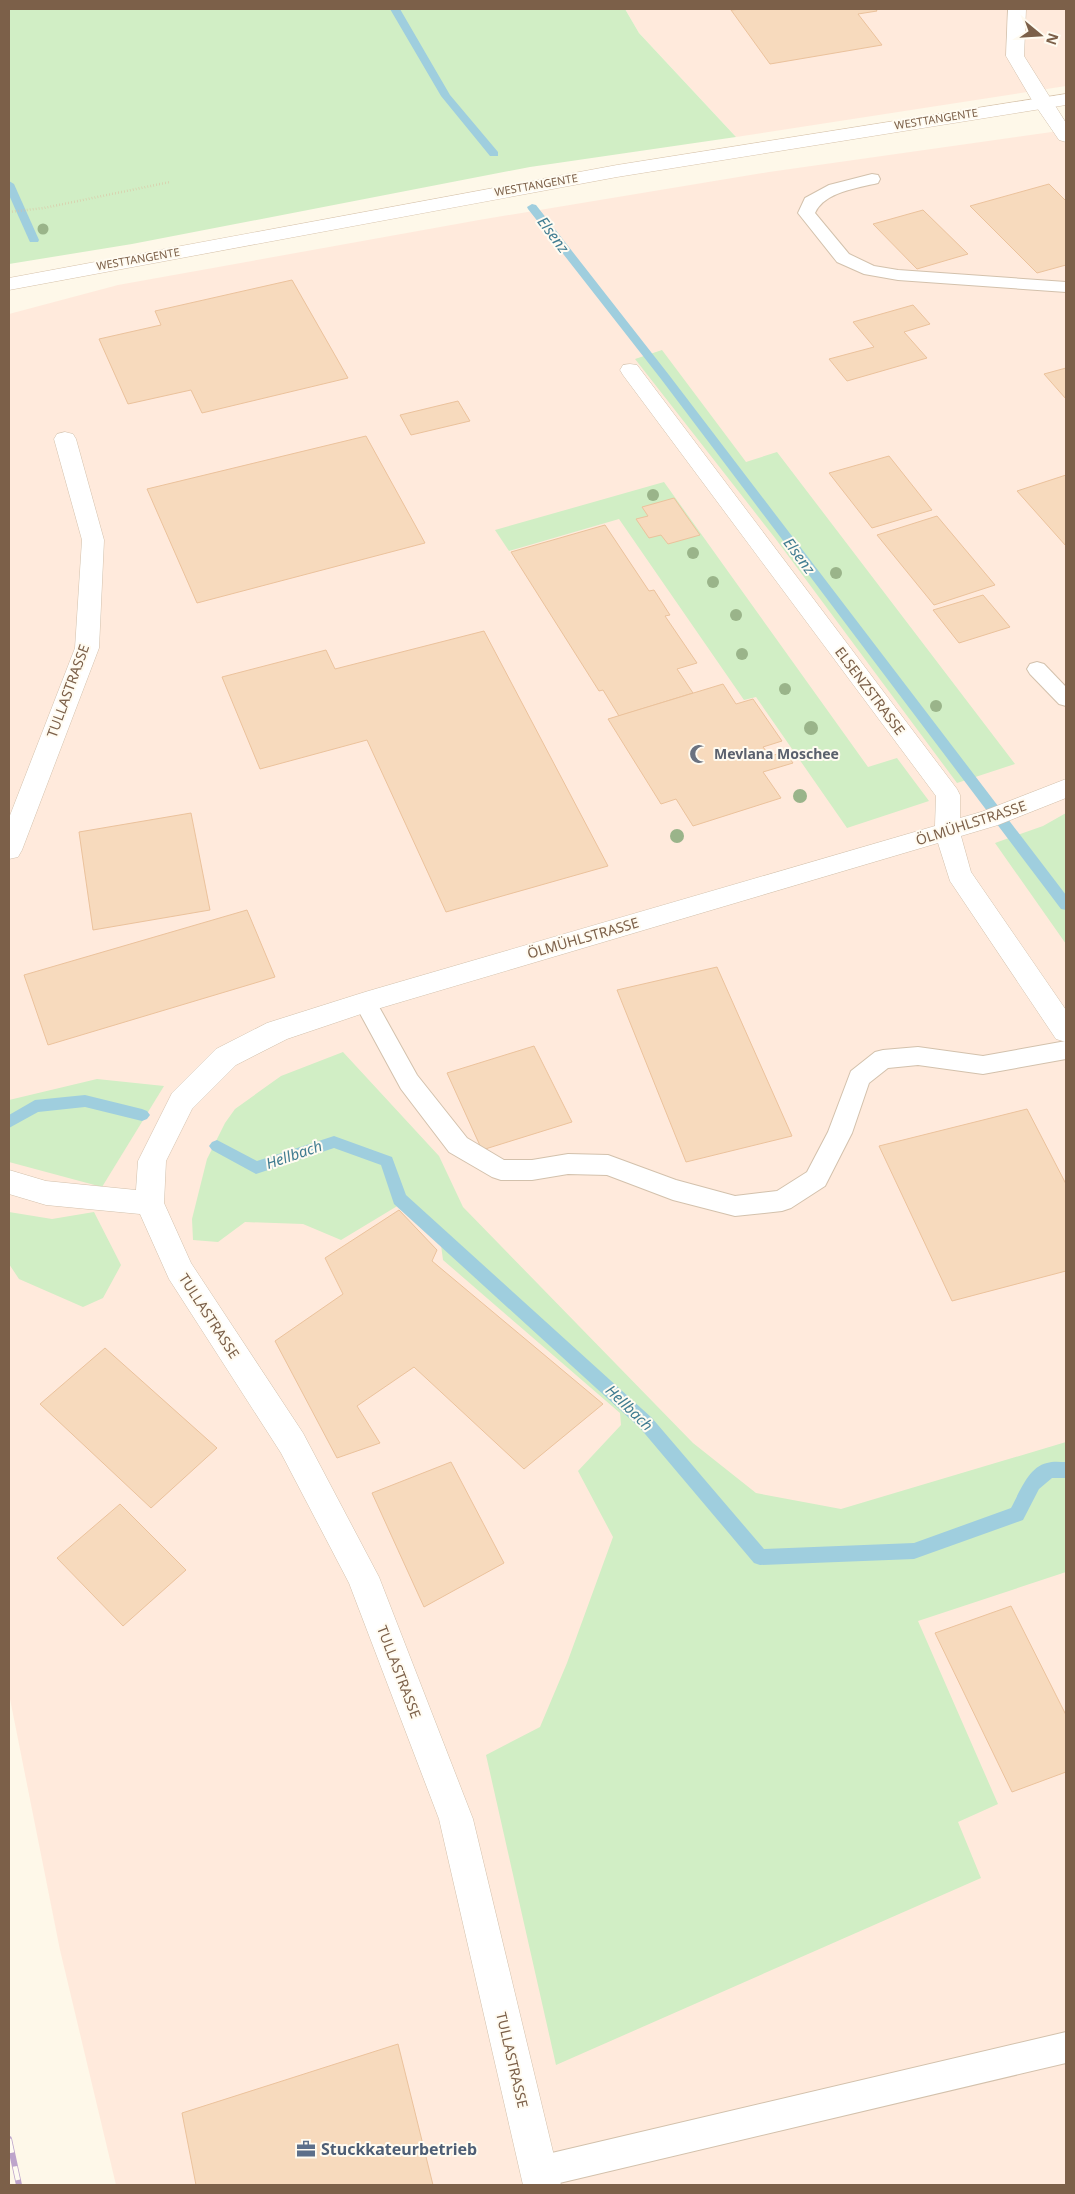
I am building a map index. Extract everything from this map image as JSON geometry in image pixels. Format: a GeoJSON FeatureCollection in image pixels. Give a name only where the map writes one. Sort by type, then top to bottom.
{"type":"FeatureCollection","features":[{"type":"Feature","properties":{"kind":"street"},"geometry":{"type":"LineString","coordinates":[[1017,9],[1015,56],[1042,102],[1066,136]]}},
{"type":"Feature","properties":{"kind":"street","name":"WESTTANGENTE"},"geometry":{"type":"LineString","coordinates":[[9,284],[617,171],[1066,98]]}},
{"type":"Feature","properties":{"kind":"street","name":"ELSENZSTRASSE"},"geometry":{"type":"LineString","coordinates":[[630,370],[948,795],[947,832],[959,874],[1066,1031]]}},
{"type":"Feature","properties":{"kind":"street","name":"TULLASTRASSE"},"geometry":{"type":"LineString","coordinates":[[9,850],[86,648],[93,540],[65,439]]}},
{"type":"Feature","properties":{"kind":"street","name":"ÖLMÜHLSTRASSE"},"geometry":{"type":"LineString","coordinates":[[152,1161],[182,1101],[226,1057],[277,1031],[365,1002],[989,820],[1060,792]]}},
{"type":"Feature","properties":{"kind":"street","name":"TULLASTRASSE"},"geometry":{"type":"LineString","coordinates":[[152,1161],[150,1203],[179,1270],[292,1443],[363,1577],[456,1819],[540,2179]]}},
{"type":"Feature","properties":{"kind":"street"},"geometry":{"type":"LineString","coordinates":[[9,1182],[46,1193],[150,1203]]}},
{"type":"Feature","properties":{"kind":"lane"},"geometry":{"type":"LineString","coordinates":[[872,179],[835,189],[811,202],[806,213],[843,258],[870,270],[898,275],[1066,287]]}},
{"type":"Feature","properties":{"kind":"lane"},"geometry":{"type":"LineString","coordinates":[[1037,669],[1066,699]]}},
{"type":"Feature","properties":{"kind":"lane"},"geometry":{"type":"LineString","coordinates":[[365,1002],[409,1082],[458,1145],[501,1170],[532,1170],[568,1164],[608,1165],[673,1190],[735,1206],[782,1201],[816,1179],[840,1133],[859,1078],[883,1059],[918,1056],[983,1065],[1066,1050]]}},
{"type":"Feature","properties":{"kind":"lane"},"geometry":{"type":"LineString","coordinates":[[540,2179],[1066,2047]]}},
{"type":"Feature","properties":{"kind":"path"},"geometry":{"type":"LineString","coordinates":[[9,212],[44,208],[170,182]]}},
{"type":"Feature","properties":{"kind":"shaded area"},"geometry":{"type":"Polygon","coordinates":[[[625,9],[1066,9],[1066,86],[736,137],[639,33],[625,9]]]}},
{"type":"Feature","properties":{"kind":"shaded area"},"geometry":{"type":"Polygon","coordinates":[[[1066,130],[1066,2185],[116,2185],[60,1950],[9,1694],[9,314],[118,285],[479,220],[769,172],[1066,130]]]}},
{"type":"Feature","properties":{"kind":"green space"},"geometry":{"type":"Polygon","coordinates":[[[9,9],[625,9],[639,33],[736,137],[530,167],[132,244],[9,264],[9,9]]]}},
{"type":"Feature","properties":{"kind":"green space"},"geometry":{"type":"Polygon","coordinates":[[[662,350],[746,462],[777,452],[1015,764],[957,783],[775,538],[635,359],[662,350]]]}},
{"type":"Feature","properties":{"kind":"green space"},"geometry":{"type":"Polygon","coordinates":[[[664,482],[868,767],[897,758],[929,801],[847,828],[756,697],[744,700],[619,519],[509,551],[495,530],[664,482]]]}},
{"type":"Feature","properties":{"kind":"green space"},"geometry":{"type":"Polygon","coordinates":[[[1066,813],[1066,944],[995,843],[1043,826],[1066,813]]]}},
{"type":"Feature","properties":{"kind":"green space"},"geometry":{"type":"Polygon","coordinates":[[[343,1052],[439,1156],[463,1207],[693,1443],[756,1493],[841,1509],[1066,1442],[1066,1572],[918,1621],[998,1804],[958,1822],[981,1878],[556,2065],[486,1755],[540,1727],[567,1663],[613,1537],[578,1471],[621,1425],[620,1413],[443,1260],[441,1245],[399,1205],[341,1240],[303,1224],[245,1222],[218,1242],[193,1240],[192,1219],[207,1159],[225,1123],[235,1109],[281,1076],[343,1052]]]}},
{"type":"Feature","properties":{"kind":"green space"},"geometry":{"type":"Polygon","coordinates":[[[97,1079],[164,1086],[102,1187],[9,1162],[9,1100],[97,1079]]]}},
{"type":"Feature","properties":{"kind":"green space"},"geometry":{"type":"Polygon","coordinates":[[[9,1212],[52,1219],[94,1212],[121,1265],[103,1298],[83,1307],[19,1279],[9,1264],[9,1212]]]}},
{"type":"Feature","properties":{"kind":"building"},"geometry":{"type":"Polygon","coordinates":[[[876,9],[877,11],[858,14],[882,45],[770,64],[731,10],[876,9]]]}},
{"type":"Feature","properties":{"kind":"building"},"geometry":{"type":"Polygon","coordinates":[[[1049,184],[1066,201],[1066,265],[1037,273],[970,206],[1049,184]]]}},
{"type":"Feature","properties":{"kind":"building"},"geometry":{"type":"Polygon","coordinates":[[[923,210],[968,254],[917,269],[873,224],[923,210]]]}},
{"type":"Feature","properties":{"kind":"building"},"geometry":{"type":"Polygon","coordinates":[[[292,280],[348,378],[202,413],[191,390],[128,404],[99,339],[161,325],[155,311],[292,280]]]}},
{"type":"Feature","properties":{"kind":"building"},"geometry":{"type":"Polygon","coordinates":[[[913,305],[930,324],[904,332],[927,358],[847,381],[829,359],[874,347],[853,322],[913,305]]]}},
{"type":"Feature","properties":{"kind":"building"},"geometry":{"type":"Polygon","coordinates":[[[1066,368],[1066,399],[1044,374],[1066,368]]]}},
{"type":"Feature","properties":{"kind":"building"},"geometry":{"type":"Polygon","coordinates":[[[458,401],[470,421],[411,435],[400,415],[458,401]]]}},
{"type":"Feature","properties":{"kind":"building"},"geometry":{"type":"Polygon","coordinates":[[[366,436],[425,543],[197,603],[147,489],[366,436]]]}},
{"type":"Feature","properties":{"kind":"building"},"geometry":{"type":"Polygon","coordinates":[[[889,456],[932,510],[872,528],[829,473],[889,456]]]}},
{"type":"Feature","properties":{"kind":"building"},"geometry":{"type":"Polygon","coordinates":[[[1066,475],[1066,546],[1017,491],[1066,475]]]}},
{"type":"Feature","properties":{"kind":"building"},"geometry":{"type":"Polygon","coordinates":[[[674,498],[700,535],[668,544],[661,535],[649,538],[636,519],[648,516],[642,507],[674,498]]]}},
{"type":"Feature","properties":{"kind":"building"},"geometry":{"type":"Polygon","coordinates":[[[937,516],[995,585],[934,605],[877,535],[937,516]]]}},
{"type":"Feature","properties":{"kind":"building"},"geometry":{"type":"Polygon","coordinates":[[[605,525],[649,591],[654,590],[670,615],[665,616],[697,663],[677,669],[693,693],[619,716],[603,690],[599,691],[511,552],[605,525]]]}},
{"type":"Feature","properties":{"kind":"building"},"geometry":{"type":"Polygon","coordinates":[[[983,595],[1010,627],[959,643],[933,610],[983,595]]]}},
{"type":"Feature","properties":{"kind":"building"},"geometry":{"type":"Polygon","coordinates":[[[484,631],[608,866],[446,912],[367,740],[260,769],[222,677],[326,650],[335,669],[484,631]]]}},
{"type":"Feature","properties":{"kind":"building","name":"Mevlana Moschee"},"geometry":{"type":"Polygon","coordinates":[[[723,684],[736,704],[753,699],[782,741],[763,747],[770,756],[785,752],[793,763],[763,772],[781,798],[693,826],[676,799],[661,804],[608,719],[723,684]]]}},
{"type":"Feature","properties":{"kind":"building"},"geometry":{"type":"Polygon","coordinates":[[[191,813],[210,910],[93,930],[79,832],[191,813]]]}},
{"type":"Feature","properties":{"kind":"building"},"geometry":{"type":"Polygon","coordinates":[[[247,910],[275,977],[48,1045],[24,975],[247,910]]]}},
{"type":"Feature","properties":{"kind":"building"},"geometry":{"type":"Polygon","coordinates":[[[717,967],[792,1136],[686,1162],[617,990],[717,967]]]}},
{"type":"Feature","properties":{"kind":"building"},"geometry":{"type":"Polygon","coordinates":[[[534,1046],[572,1122],[482,1150],[447,1073],[534,1046]]]}},
{"type":"Feature","properties":{"kind":"building"},"geometry":{"type":"Polygon","coordinates":[[[1027,1109],[1066,1184],[1066,1271],[952,1301],[879,1146],[1027,1109]]]}},
{"type":"Feature","properties":{"kind":"building"},"geometry":{"type":"Polygon","coordinates":[[[399,1210],[437,1250],[432,1261],[603,1404],[524,1469],[414,1367],[357,1406],[380,1443],[337,1458],[275,1341],[343,1294],[325,1258],[399,1210]]]}},
{"type":"Feature","properties":{"kind":"building"},"geometry":{"type":"Polygon","coordinates":[[[105,1348],[217,1448],[151,1508],[40,1404],[105,1348]]]}},
{"type":"Feature","properties":{"kind":"building"},"geometry":{"type":"Polygon","coordinates":[[[451,1462],[504,1563],[424,1607],[372,1493],[451,1462]]]}},
{"type":"Feature","properties":{"kind":"building"},"geometry":{"type":"Polygon","coordinates":[[[120,1504],[186,1570],[123,1626],[57,1558],[120,1504]]]}},
{"type":"Feature","properties":{"kind":"building"},"geometry":{"type":"Polygon","coordinates":[[[1011,1606],[1066,1715],[1066,1772],[1012,1792],[935,1633],[1011,1606]]]}},
{"type":"Feature","properties":{"kind":"building","name":"Stuckkateurbetrieb"},"geometry":{"type":"Polygon","coordinates":[[[398,2044],[433,2185],[196,2185],[182,2113],[398,2044]]]}},
{"type":"Feature","properties":{"kind":"waterway","name":"Elsenz"},"geometry":{"type":"LineString","coordinates":[[395,9],[446,96],[494,154]]}},
{"type":"Feature","properties":{"kind":"waterway"},"geometry":{"type":"LineString","coordinates":[[9,184],[34,240]]}},
{"type":"Feature","properties":{"kind":"waterway","name":"Elsenz"},"geometry":{"type":"LineString","coordinates":[[532,207],[665,377],[1066,905]]}},
{"type":"Feature","properties":{"kind":"waterway","name":"Hellbach"},"geometry":{"type":"LineString","coordinates":[[9,1122],[35,1106],[85,1101],[142,1115]]}},
{"type":"Feature","properties":{"kind":"waterway","name":"Hellbach"},"geometry":{"type":"LineString","coordinates":[[217,1146],[256,1168],[334,1142],[387,1161],[399,1199],[646,1423],[760,1557],[914,1551],[1017,1514],[1033,1484],[1048,1470],[1066,1470]]}},
{"type":"Feature","properties":{"kind":"railway"},"geometry":{"type":"LineString","coordinates":[[9,2139],[19,2185]]}},
{"type":"Feature","properties":{"kind":"place","name":"Mevlana Moschee"},"geometry":{"type":"Point","coordinates":[699,754]}},
{"type":"Feature","properties":{"kind":"place","name":"Stuckkateurbetrieb"},"geometry":{"type":"Point","coordinates":[306,2149]}}]}
